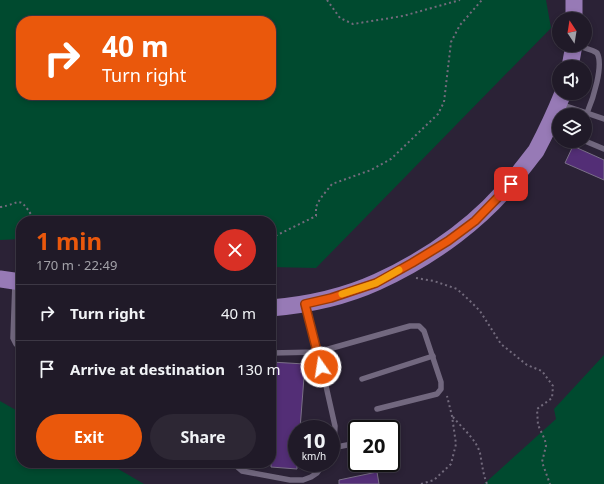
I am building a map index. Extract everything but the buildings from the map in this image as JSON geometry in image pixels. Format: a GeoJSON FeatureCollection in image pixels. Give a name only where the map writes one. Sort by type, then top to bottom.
{"type":"FeatureCollection","features":[{"type":"Feature","properties":{"kind":"main road"},"geometry":{"type":"LineString","coordinates":[[574,0],[574,12]]}},
{"type":"Feature","properties":{"kind":"main road"},"geometry":{"type":"LineString","coordinates":[[276,307],[305,304],[331,298],[376,283],[448,241],[475,221],[511,184],[552,126],[559,100]]}},
{"type":"Feature","properties":{"kind":"lane"},"geometry":{"type":"LineString","coordinates":[[589,108],[604,72],[604,63],[597,53],[592,51]]}},
{"type":"Feature","properties":{"kind":"lane"},"geometry":{"type":"LineString","coordinates":[[564,100],[578,108]]}},
{"type":"Feature","properties":{"kind":"lane"},"geometry":{"type":"LineString","coordinates":[[592,115],[604,119]]}},
{"type":"Feature","properties":{"kind":"lane"},"geometry":{"type":"LineString","coordinates":[[592,144],[604,149]]}},
{"type":"Feature","properties":{"kind":"lane"},"geometry":{"type":"LineString","coordinates":[[12,281],[13,338],[16,344]]}},
{"type":"Feature","properties":{"kind":"lane"},"geometry":{"type":"LineString","coordinates":[[305,304],[334,420]]}},
{"type":"Feature","properties":{"kind":"lane"},"geometry":{"type":"LineString","coordinates":[[276,353],[318,352],[410,326],[419,326],[424,331],[441,382],[441,389],[437,394],[377,409]]}},
{"type":"Feature","properties":{"kind":"lane"},"geometry":{"type":"LineString","coordinates":[[362,379],[432,356]]}},
{"type":"Feature","properties":{"kind":"lane"},"geometry":{"type":"LineString","coordinates":[[238,468],[242,471],[290,480],[303,480],[312,477],[318,472]]}},
{"type":"Feature","properties":{"kind":"path"},"geometry":{"type":"LineString","coordinates":[[326,0],[340,18],[353,24],[403,16],[460,0]]}},
{"type":"Feature","properties":{"kind":"path"},"geometry":{"type":"LineString","coordinates":[[276,236],[316,216],[316,207],[320,199],[332,184],[371,170],[391,159],[438,114],[444,102],[451,42],[460,25],[482,0]]}},
{"type":"Feature","properties":{"kind":"path"},"geometry":{"type":"LineString","coordinates":[[0,207],[20,201],[24,203],[32,216]]}},
{"type":"Feature","properties":{"kind":"path"},"geometry":{"type":"LineString","coordinates":[[392,274],[434,281],[457,289],[480,312],[501,344],[527,364],[542,371],[553,386],[552,398],[537,409],[538,425],[545,440],[546,446],[542,462],[550,484]]}},
{"type":"Feature","properties":{"kind":"path"},"geometry":{"type":"LineString","coordinates":[[421,484],[434,480],[451,464],[456,444],[448,398],[441,389]]}},
{"type":"Feature","properties":{"kind":"path"},"geometry":{"type":"LineString","coordinates":[[452,416],[471,437],[479,452],[487,484]]}},
{"type":"Feature","properties":{"kind":"green space"},"geometry":{"type":"Polygon","coordinates":[[[0,0],[546,0],[551,28],[316,268],[276,267],[276,216],[16,216],[16,239],[0,240],[0,0]]]}},
{"type":"Feature","properties":{"kind":"green space"},"geometry":{"type":"Polygon","coordinates":[[[604,355],[604,484],[484,484],[556,419],[554,409],[604,355]]]}},
{"type":"Feature","properties":{"kind":"green space"},"geometry":{"type":"Polygon","coordinates":[[[0,401],[16,410],[16,468],[117,468],[144,484],[0,484],[0,401]]]}},
{"type":"Feature","properties":{"kind":"slow traffic"},"geometry":{"type":"LineString","coordinates":[[342,294],[376,283],[399,270]]}},
{"type":"Feature","properties":{"kind":"route"},"geometry":{"type":"LineString","coordinates":[[321,367],[317,346],[305,304],[331,298],[376,283],[412,263],[448,241],[475,221],[511,184]]}}]}
